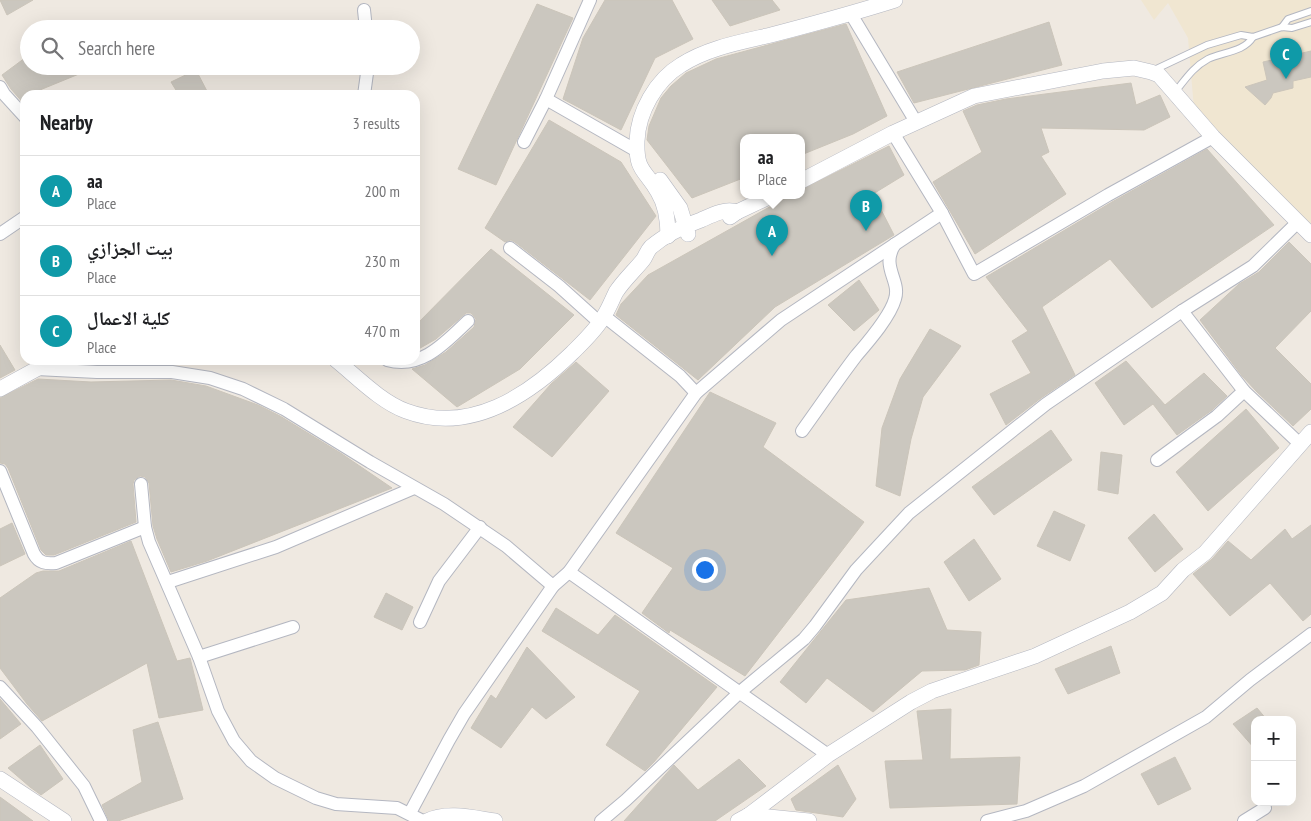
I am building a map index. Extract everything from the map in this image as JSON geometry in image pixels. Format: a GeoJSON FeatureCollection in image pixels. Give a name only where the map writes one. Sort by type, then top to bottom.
{"type":"FeatureCollection","features":[{"type":"Feature","properties":{"kind":"street"},"geometry":{"type":"LineString","coordinates":[[524,142],[546,99],[590,0]]}},
{"type":"Feature","properties":{"kind":"street"},"geometry":{"type":"LineString","coordinates":[[668,236],[666,214],[659,192],[641,170],[638,156],[637,140],[640,123],[649,100],[658,86],[681,64],[704,54],[729,45],[851,14],[895,0]]}},
{"type":"Feature","properties":{"kind":"street"},"geometry":{"type":"LineString","coordinates":[[364,10],[365,20]]}},
{"type":"Feature","properties":{"kind":"street"},"geometry":{"type":"LineString","coordinates":[[851,14],[916,122]]}},
{"type":"Feature","properties":{"kind":"street"},"geometry":{"type":"LineString","coordinates":[[602,821],[740,692],[804,639],[816,626],[856,570],[909,513],[1046,404],[1182,311],[1307,229],[1213,136],[1159,76],[1134,68],[1103,71],[974,96],[893,133],[805,179]]}},
{"type":"Feature","properties":{"kind":"street"},"geometry":{"type":"LineString","coordinates":[[365,90],[367,75]]}},
{"type":"Feature","properties":{"kind":"street"},"geometry":{"type":"LineString","coordinates":[[0,87],[20,112]]}},
{"type":"Feature","properties":{"kind":"street"},"geometry":{"type":"LineString","coordinates":[[546,99],[638,156],[675,200],[687,231]]}},
{"type":"Feature","properties":{"kind":"street"},"geometry":{"type":"LineString","coordinates":[[893,133],[942,213],[974,274],[1213,136]]}},
{"type":"Feature","properties":{"kind":"street"},"geometry":{"type":"LineString","coordinates":[[342,365],[390,403],[405,411],[421,416],[455,419],[472,416],[503,405],[519,397],[559,366],[585,340],[602,319],[623,282],[651,247],[668,236],[727,219],[764,199]]}},
{"type":"Feature","properties":{"kind":"street"},"geometry":{"type":"LineString","coordinates":[[410,814],[448,740],[464,714],[553,586],[569,572],[696,393],[781,320],[942,213]]}},
{"type":"Feature","properties":{"kind":"street"},"geometry":{"type":"LineString","coordinates":[[0,234],[20,220]]}},
{"type":"Feature","properties":{"kind":"street"},"geometry":{"type":"LineString","coordinates":[[644,258],[655,256],[687,231]]}},
{"type":"Feature","properties":{"kind":"street"},"geometry":{"type":"LineString","coordinates":[[802,431],[868,342],[895,301],[895,288],[889,260],[890,252],[895,244]]}},
{"type":"Feature","properties":{"kind":"street"},"geometry":{"type":"LineString","coordinates":[[510,248],[680,376],[696,393]]}},
{"type":"Feature","properties":{"kind":"street"},"geometry":{"type":"LineString","coordinates":[[1182,311],[1244,391],[1300,444]]}},
{"type":"Feature","properties":{"kind":"street"},"geometry":{"type":"LineString","coordinates":[[420,359],[440,346],[468,321]]}},
{"type":"Feature","properties":{"kind":"street"},"geometry":{"type":"LineString","coordinates":[[0,389],[44,365]]}},
{"type":"Feature","properties":{"kind":"street"},"geometry":{"type":"LineString","coordinates":[[36,369],[97,372],[172,372],[210,378],[243,389],[284,408],[414,488],[444,504],[506,546],[553,586]]}},
{"type":"Feature","properties":{"kind":"street"},"geometry":{"type":"LineString","coordinates":[[1157,460],[1217,416],[1244,391]]}},
{"type":"Feature","properties":{"kind":"street"},"geometry":{"type":"LineString","coordinates":[[743,818],[828,755],[932,690],[1035,656],[1130,612],[1162,593],[1183,570],[1212,545],[1311,432]]}},
{"type":"Feature","properties":{"kind":"street"},"geometry":{"type":"LineString","coordinates":[[0,471],[34,554],[40,562],[46,564],[56,563],[145,527]]}},
{"type":"Feature","properties":{"kind":"street"},"geometry":{"type":"LineString","coordinates":[[140,484],[145,527],[149,542],[199,657],[218,711],[234,741],[251,761],[275,778],[316,798],[336,804],[397,808],[422,821]]}},
{"type":"Feature","properties":{"kind":"street"},"geometry":{"type":"LineString","coordinates":[[168,582],[276,547],[414,488]]}},
{"type":"Feature","properties":{"kind":"street"},"geometry":{"type":"LineString","coordinates":[[420,622],[440,581],[480,527]]}},
{"type":"Feature","properties":{"kind":"street"},"geometry":{"type":"LineString","coordinates":[[569,572],[828,755]]}},
{"type":"Feature","properties":{"kind":"street"},"geometry":{"type":"LineString","coordinates":[[199,657],[293,627]]}},
{"type":"Feature","properties":{"kind":"street"},"geometry":{"type":"LineString","coordinates":[[987,821],[1026,811],[1084,786],[1198,722],[1311,634]]}},
{"type":"Feature","properties":{"kind":"street"},"geometry":{"type":"LineString","coordinates":[[0,687],[37,727],[84,786],[102,821]]}},
{"type":"Feature","properties":{"kind":"street"},"geometry":{"type":"LineString","coordinates":[[0,779],[64,821]]}},
{"type":"Feature","properties":{"kind":"street"},"geometry":{"type":"LineString","coordinates":[[1244,821],[1265,808]]}},
{"type":"Feature","properties":{"kind":"street"},"geometry":{"type":"LineString","coordinates":[[427,821],[432,818],[452,817],[495,821]]}},
{"type":"Feature","properties":{"kind":"street"},"geometry":{"type":"LineString","coordinates":[[743,818],[809,821]]}},
{"type":"Feature","properties":{"kind":"lane"},"geometry":{"type":"LineString","coordinates":[[1151,72],[1207,46],[1241,35],[1252,37],[1282,26],[1288,19],[1311,11]]}},
{"type":"Feature","properties":{"kind":"lane"},"geometry":{"type":"LineString","coordinates":[[1282,26],[1292,28],[1311,22]]}},
{"type":"Feature","properties":{"kind":"lane"},"geometry":{"type":"LineString","coordinates":[[1175,92],[1188,75],[1198,66],[1209,59],[1246,46],[1252,37]]}},
{"type":"Feature","properties":{"kind":"shaded area"},"geometry":{"type":"Polygon","coordinates":[[[1141,0],[1311,0],[1311,233],[1194,109],[1188,38],[1168,3],[1154,20],[1141,0]]]}},
{"type":"Feature","properties":{"kind":"building"},"geometry":{"type":"Polygon","coordinates":[[[0,0],[33,0],[7,15],[0,0]]]}},
{"type":"Feature","properties":{"kind":"building"},"geometry":{"type":"Polygon","coordinates":[[[605,0],[672,0],[693,39],[655,58],[621,130],[563,99],[583,38],[605,0]]]}},
{"type":"Feature","properties":{"kind":"building"},"geometry":{"type":"Polygon","coordinates":[[[712,0],[772,0],[780,10],[730,26],[712,0]]]}},
{"type":"Feature","properties":{"kind":"building"},"geometry":{"type":"Polygon","coordinates":[[[537,4],[573,18],[496,185],[458,169],[537,4]]]}},
{"type":"Feature","properties":{"kind":"building"},"geometry":{"type":"Polygon","coordinates":[[[1049,22],[1062,65],[914,103],[897,72],[1049,22]]]}},
{"type":"Feature","properties":{"kind":"building"},"geometry":{"type":"Polygon","coordinates":[[[846,24],[887,116],[853,134],[805,153],[805,134],[740,134],[740,179],[692,198],[647,140],[649,126],[661,98],[671,86],[686,73],[716,59],[846,24]]]}},
{"type":"Feature","properties":{"kind":"building"},"geometry":{"type":"Polygon","coordinates":[[[1311,51],[1311,77],[1293,81],[1293,88],[1273,93],[1265,105],[1245,87],[1267,80],[1263,62],[1311,51]]]}},
{"type":"Feature","properties":{"kind":"building"},"geometry":{"type":"Polygon","coordinates":[[[20,62],[20,75],[76,75],[40,90],[20,90],[20,99],[2,75],[20,62]]]}},
{"type":"Feature","properties":{"kind":"building"},"geometry":{"type":"Polygon","coordinates":[[[186,75],[199,75],[206,90],[176,90],[171,82],[186,75]]]}},
{"type":"Feature","properties":{"kind":"building"},"geometry":{"type":"Polygon","coordinates":[[[1131,83],[1136,105],[1160,95],[1170,117],[1144,130],[1041,128],[1049,152],[1041,156],[1066,194],[975,254],[933,182],[982,152],[963,111],[977,105],[1006,99],[1131,83]]]}},
{"type":"Feature","properties":{"kind":"building"},"geometry":{"type":"Polygon","coordinates":[[[549,120],[621,162],[656,216],[590,300],[515,242],[511,240],[505,242],[485,228],[549,120]]]}},
{"type":"Feature","properties":{"kind":"building"},"geometry":{"type":"Polygon","coordinates":[[[889,146],[904,175],[873,194],[894,235],[775,307],[698,380],[616,315],[621,304],[648,275],[784,199],[805,199],[805,188],[889,146]]]}},
{"type":"Feature","properties":{"kind":"building"},"geometry":{"type":"Polygon","coordinates":[[[1207,149],[1274,225],[1152,308],[1110,259],[1042,307],[1075,375],[1006,425],[990,394],[1031,373],[1012,341],[1028,331],[986,277],[1112,202],[1207,149]]]}},
{"type":"Feature","properties":{"kind":"building"},"geometry":{"type":"Polygon","coordinates":[[[1289,242],[1311,264],[1311,311],[1275,348],[1311,384],[1311,409],[1293,426],[1242,376],[1200,320],[1239,284],[1259,272],[1289,242]]]}},
{"type":"Feature","properties":{"kind":"building"},"geometry":{"type":"Polygon","coordinates":[[[491,249],[574,315],[520,369],[457,407],[412,369],[425,365],[446,352],[474,327],[476,319],[471,313],[466,313],[436,339],[420,348],[420,321],[491,249]]]}},
{"type":"Feature","properties":{"kind":"building"},"geometry":{"type":"Polygon","coordinates":[[[859,280],[879,310],[854,331],[828,305],[859,280]]]}},
{"type":"Feature","properties":{"kind":"building"},"geometry":{"type":"Polygon","coordinates":[[[930,329],[961,346],[923,397],[911,439],[900,496],[876,486],[882,428],[900,379],[930,329]]]}},
{"type":"Feature","properties":{"kind":"building"},"geometry":{"type":"Polygon","coordinates":[[[0,345],[15,370],[0,378],[0,345]]]}},
{"type":"Feature","properties":{"kind":"building"},"geometry":{"type":"Polygon","coordinates":[[[1126,361],[1165,405],[1204,373],[1227,396],[1212,410],[1177,435],[1153,404],[1124,425],[1095,383],[1126,361]]]}},
{"type":"Feature","properties":{"kind":"building"},"geometry":{"type":"Polygon","coordinates":[[[576,362],[609,391],[552,457],[513,427],[551,384],[576,362]]]}},
{"type":"Feature","properties":{"kind":"building"},"geometry":{"type":"Polygon","coordinates":[[[38,379],[91,382],[171,380],[206,386],[258,405],[280,416],[342,454],[392,488],[207,561],[171,572],[153,526],[149,483],[145,477],[140,476],[134,480],[133,484],[136,522],[54,555],[46,555],[41,550],[8,468],[5,464],[0,463],[0,398],[38,379]]]}},
{"type":"Feature","properties":{"kind":"building"},"geometry":{"type":"Polygon","coordinates":[[[710,392],[776,423],[763,447],[864,522],[745,676],[670,630],[669,633],[642,613],[673,568],[616,533],[710,392]]]}},
{"type":"Feature","properties":{"kind":"building"},"geometry":{"type":"Polygon","coordinates":[[[1246,409],[1279,448],[1208,511],[1176,472],[1246,409]]]}},
{"type":"Feature","properties":{"kind":"building"},"geometry":{"type":"Polygon","coordinates":[[[1051,430],[1072,460],[994,515],[972,487],[1051,430]]]}},
{"type":"Feature","properties":{"kind":"building"},"geometry":{"type":"Polygon","coordinates":[[[1101,452],[1122,455],[1118,494],[1098,490],[1101,452]]]}},
{"type":"Feature","properties":{"kind":"building"},"geometry":{"type":"Polygon","coordinates":[[[1054,511],[1085,525],[1070,561],[1037,546],[1054,511]]]}},
{"type":"Feature","properties":{"kind":"building"},"geometry":{"type":"Polygon","coordinates":[[[1154,514],[1183,549],[1155,572],[1128,538],[1154,514]]]}},
{"type":"Feature","properties":{"kind":"building"},"geometry":{"type":"Polygon","coordinates":[[[12,523],[25,554],[0,566],[0,529],[12,523]]]}},
{"type":"Feature","properties":{"kind":"building"},"geometry":{"type":"Polygon","coordinates":[[[1311,525],[1311,614],[1303,621],[1270,583],[1230,616],[1193,574],[1212,559],[1228,541],[1251,560],[1285,529],[1292,539],[1311,525]]]}},
{"type":"Feature","properties":{"kind":"building"},"geometry":{"type":"Polygon","coordinates":[[[974,539],[1001,579],[969,601],[944,562],[974,539]]]}},
{"type":"Feature","properties":{"kind":"building"},"geometry":{"type":"Polygon","coordinates":[[[131,541],[177,661],[190,658],[203,710],[159,718],[147,663],[42,721],[0,668],[0,598],[36,573],[59,571],[131,541]]]}},
{"type":"Feature","properties":{"kind":"building"},"geometry":{"type":"Polygon","coordinates":[[[929,588],[947,630],[981,632],[979,665],[965,670],[922,671],[873,712],[827,678],[806,703],[780,682],[846,600],[929,588]]]}},
{"type":"Feature","properties":{"kind":"building"},"geometry":{"type":"Polygon","coordinates":[[[386,593],[413,607],[402,630],[374,617],[386,593]]]}},
{"type":"Feature","properties":{"kind":"building"},"geometry":{"type":"Polygon","coordinates":[[[556,608],[598,635],[615,615],[717,687],[645,771],[606,745],[640,691],[542,631],[556,608]]]}},
{"type":"Feature","properties":{"kind":"building"},"geometry":{"type":"Polygon","coordinates":[[[1111,646],[1120,673],[1068,694],[1055,669],[1111,646]]]}},
{"type":"Feature","properties":{"kind":"building"},"geometry":{"type":"Polygon","coordinates":[[[527,647],[575,697],[546,719],[532,707],[501,748],[471,728],[491,695],[496,699],[527,647]]]}},
{"type":"Feature","properties":{"kind":"building"},"geometry":{"type":"Polygon","coordinates":[[[0,699],[21,724],[0,739],[0,699]]]}},
{"type":"Feature","properties":{"kind":"building"},"geometry":{"type":"Polygon","coordinates":[[[1257,708],[1264,716],[1251,716],[1251,744],[1233,724],[1257,708]]]}},
{"type":"Feature","properties":{"kind":"building"},"geometry":{"type":"Polygon","coordinates":[[[951,709],[950,759],[1020,757],[1017,804],[890,808],[885,761],[923,760],[917,711],[951,709]]]}},
{"type":"Feature","properties":{"kind":"building"},"geometry":{"type":"Polygon","coordinates":[[[158,722],[183,799],[118,821],[109,821],[102,805],[142,782],[133,730],[158,722]]]}},
{"type":"Feature","properties":{"kind":"building"},"geometry":{"type":"Polygon","coordinates":[[[40,745],[63,779],[41,795],[8,768],[40,745]]]}},
{"type":"Feature","properties":{"kind":"building"},"geometry":{"type":"Polygon","coordinates":[[[1175,757],[1191,789],[1158,805],[1141,774],[1175,757]]]}},
{"type":"Feature","properties":{"kind":"building"},"geometry":{"type":"Polygon","coordinates":[[[739,759],[766,786],[715,821],[624,821],[674,765],[698,790],[739,759]]]}},
{"type":"Feature","properties":{"kind":"building"},"geometry":{"type":"Polygon","coordinates":[[[838,765],[856,799],[843,817],[796,810],[791,799],[838,765]]]}},
{"type":"Feature","properties":{"kind":"building"},"geometry":{"type":"Polygon","coordinates":[[[0,797],[33,821],[0,821],[0,797]]]}},
{"type":"Feature","properties":{"kind":"place","name":"كلية الاعمال"},"geometry":{"type":"Point","coordinates":[1286,79]}},
{"type":"Feature","properties":{"kind":"place","name":"بيت الجزازي"},"geometry":{"type":"Point","coordinates":[866,231]}},
{"type":"Feature","properties":{"kind":"place","name":"aa"},"geometry":{"type":"Point","coordinates":[772,256]}}]}
